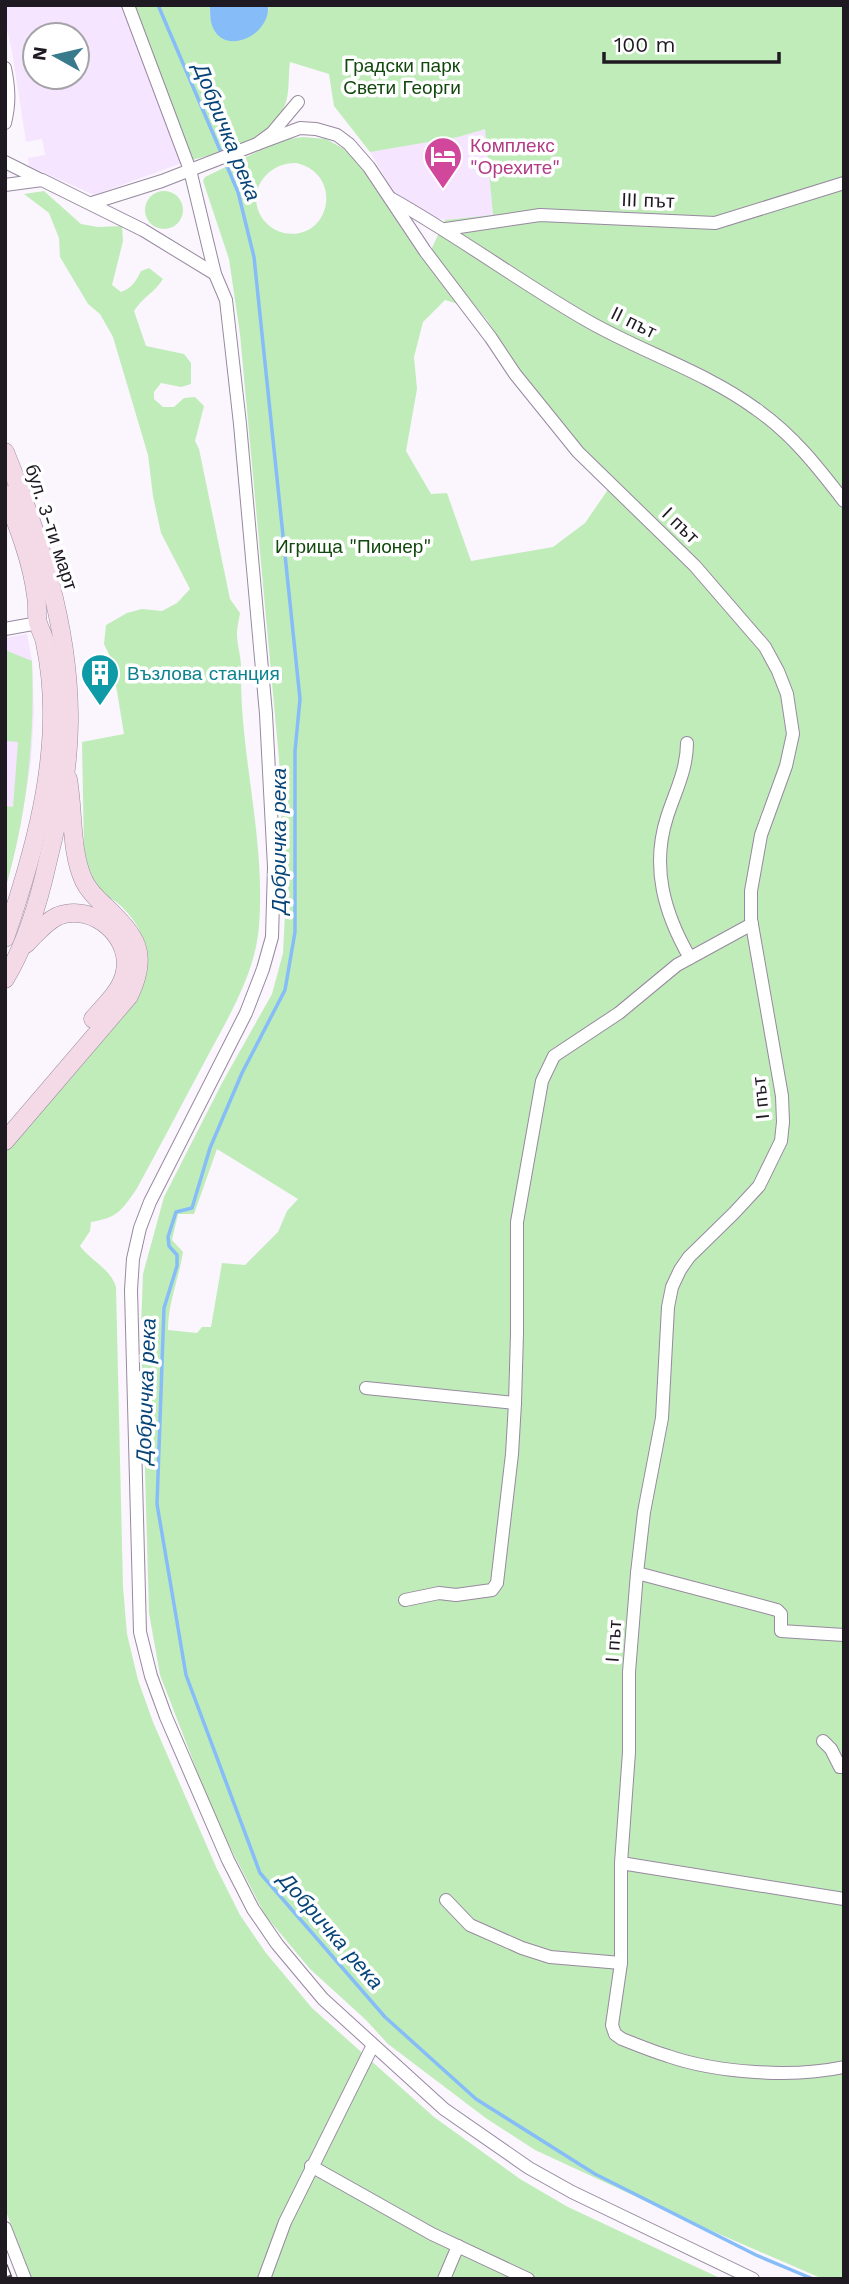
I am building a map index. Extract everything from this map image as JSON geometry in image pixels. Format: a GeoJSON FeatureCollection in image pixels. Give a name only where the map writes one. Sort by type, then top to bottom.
{"type":"FeatureCollection","features":[{"type":"Feature","properties":{"kind":"main road","name":"бул. 3-ти март"},"geometry":{"type":"LineString","coordinates":[[5,452],[25,501],[47,570],[65,658],[69,714],[66,768],[55,834],[41,890],[21,950],[5,979]]}},
{"type":"Feature","properties":{"kind":"main road","name":"бул. 3-ти март"},"geometry":{"type":"LineString","coordinates":[[5,494],[37,597],[38,623],[45,640],[51,704],[48,763],[37,831],[5,937]]}},
{"type":"Feature","properties":{"kind":"main road"},"geometry":{"type":"LineString","coordinates":[[38,623],[43,630],[52,630],[57,619]]}},
{"type":"Feature","properties":{"kind":"main road"},"geometry":{"type":"LineString","coordinates":[[5,1141],[129,996],[139,966],[135,939],[128,928],[92,893],[85,882],[77,852],[73,804],[66,768]]}},
{"type":"Feature","properties":{"kind":"main road"},"geometry":{"type":"LineString","coordinates":[[5,1124],[119,988],[126,963],[120,939],[113,930],[92,916],[80,914],[68,914],[47,923],[21,950]]}},
{"type":"Feature","properties":{"kind":"street"},"geometry":{"type":"LineString","coordinates":[[128,5],[195,168],[200,215],[215,274],[226,300],[266,714],[275,906],[272,937],[255,991],[150,1202],[140,1228],[133,1259],[132,1364],[141,1632],[151,1676],[228,1860],[254,1909],[277,1944],[323,1999],[444,2109],[529,2168],[572,2192],[754,2279]]}},
{"type":"Feature","properties":{"kind":"street"},"geometry":{"type":"LineString","coordinates":[[5,68],[9,107],[5,123]]}},
{"type":"Feature","properties":{"kind":"street"},"geometry":{"type":"LineString","coordinates":[[257,144],[272,133],[298,102]]}},
{"type":"Feature","properties":{"kind":"street","name":"І път"},"geometry":{"type":"LineString","coordinates":[[92,204],[230,156],[300,128],[337,135],[349,144],[369,167],[425,251],[515,374],[578,452],[695,566],[765,647],[778,671],[789,703],[793,734],[786,766],[761,835],[751,891],[752,924],[782,1096],[781,1141],[759,1186],[689,1257],[680,1270],[672,1287],[668,1307],[662,1418],[644,1512],[629,1672],[629,1752],[621,1863],[621,1962],[612,2025],[615,2034],[622,2039],[688,2062],[741,2070],[792,2073],[844,2067]]}},
{"type":"Feature","properties":{"kind":"street"},"geometry":{"type":"LineString","coordinates":[[5,151],[9,164],[144,230],[215,274]]}},
{"type":"Feature","properties":{"kind":"street"},"geometry":{"type":"LineString","coordinates":[[5,185],[42,180]]}},
{"type":"Feature","properties":{"kind":"street","name":"ІІІ път"},"geometry":{"type":"LineString","coordinates":[[446,229],[540,215],[715,223],[844,183]]}},
{"type":"Feature","properties":{"kind":"street","name":"ІІ път"},"geometry":{"type":"LineString","coordinates":[[390,197],[446,229],[588,321],[711,381],[756,408],[808,454],[844,501]]}},
{"type":"Feature","properties":{"kind":"street"},"geometry":{"type":"LineString","coordinates":[[5,629],[38,623]]}},
{"type":"Feature","properties":{"kind":"street"},"geometry":{"type":"LineString","coordinates":[[687,743],[682,777],[666,819],[658,867],[671,919],[690,958]]}},
{"type":"Feature","properties":{"kind":"street"},"geometry":{"type":"LineString","coordinates":[[404,1600],[439,1593],[456,1595],[492,1590],[495,1587],[512,1454],[517,1334],[517,1222],[537,1107],[547,1067],[554,1056],[619,1013],[650,985],[690,958],[752,924]]}},
{"type":"Feature","properties":{"kind":"street"},"geometry":{"type":"LineString","coordinates":[[366,1388],[514,1403]]}},
{"type":"Feature","properties":{"kind":"street"},"geometry":{"type":"LineString","coordinates":[[637,1573],[777,1610],[781,1614],[781,1631],[844,1635]]}},
{"type":"Feature","properties":{"kind":"street"},"geometry":{"type":"LineString","coordinates":[[823,1741],[831,1749],[840,1767],[844,1768]]}},
{"type":"Feature","properties":{"kind":"street"},"geometry":{"type":"LineString","coordinates":[[621,1863],[844,1899]]}},
{"type":"Feature","properties":{"kind":"street"},"geometry":{"type":"LineString","coordinates":[[446,1900],[470,1925],[522,1948],[550,1957],[621,1962]]}},
{"type":"Feature","properties":{"kind":"street"},"geometry":{"type":"LineString","coordinates":[[264,2279],[285,2222],[311,2166],[373,2045]]}},
{"type":"Feature","properties":{"kind":"street"},"geometry":{"type":"LineString","coordinates":[[311,2166],[412,2224],[528,2279]]}},
{"type":"Feature","properties":{"kind":"street"},"geometry":{"type":"LineString","coordinates":[[5,2228],[25,2279]]}},
{"type":"Feature","properties":{"kind":"street"},"geometry":{"type":"LineString","coordinates":[[444,2279],[458,2246]]}},
{"type":"Feature","properties":{"kind":"shaded area"},"geometry":{"type":"Polygon","coordinates":[[[5,5],[123,5],[182,163],[94,195],[29,166],[28,158],[45,155],[42,139],[26,142],[5,22],[5,5]]]}},
{"type":"Feature","properties":{"kind":"shaded area"},"geometry":{"type":"Polygon","coordinates":[[[485,128],[493,216],[445,220],[398,199],[370,152],[458,137],[485,128]]]}},
{"type":"Feature","properties":{"kind":"shaded area"},"geometry":{"type":"Polygon","coordinates":[[[27,634],[32,661],[34,713],[31,761],[21,824],[5,890],[5,638],[27,634]]]}},
{"type":"Feature","properties":{"kind":"green space"},"geometry":{"type":"Polygon","coordinates":[[[123,5],[210,5],[211,22],[269,9],[268,5],[844,5],[844,2279],[823,2279],[535,2150],[487,2119],[388,2044],[310,1969],[265,1915],[216,1820],[160,1675],[149,1613],[141,1327],[143,1274],[164,1197],[222,1083],[272,994],[283,953],[285,913],[279,759],[240,334],[229,259],[203,181],[205,177],[281,140],[303,137],[326,139],[348,151],[369,172],[458,304],[445,300],[423,322],[414,357],[417,389],[406,451],[431,494],[447,493],[471,561],[553,547],[585,523],[607,491],[617,482],[589,457],[526,380],[487,320],[430,252],[445,220],[493,215],[485,129],[458,137],[370,152],[334,106],[329,74],[290,62],[285,105],[268,129],[256,138],[226,150],[182,163],[123,5]],[[296,163],[276,167],[268,173],[258,188],[256,198],[257,208],[264,221],[284,233],[300,233],[312,227],[321,218],[326,205],[326,192],[321,180],[311,170],[296,163]],[[217,1149],[194,1214],[178,1214],[172,1240],[183,1252],[168,1330],[197,1333],[202,1327],[211,1327],[222,1263],[245,1265],[278,1232],[287,1211],[298,1199],[217,1149]]]}},
{"type":"Feature","properties":{"kind":"green space"},"geometry":{"type":"Polygon","coordinates":[[[44,191],[81,224],[98,227],[122,226],[123,241],[112,285],[121,292],[133,284],[141,271],[149,268],[163,279],[134,311],[146,346],[184,354],[191,363],[191,384],[181,387],[161,383],[154,392],[154,399],[163,407],[174,407],[184,398],[195,397],[204,406],[195,441],[199,449],[230,599],[240,613],[237,634],[244,735],[259,862],[259,926],[252,962],[239,997],[136,1190],[118,1212],[91,1222],[90,1231],[80,1246],[110,1275],[116,1287],[123,1587],[127,1634],[138,1680],[153,1722],[216,1867],[240,1915],[266,1953],[312,2008],[434,2117],[520,2179],[568,2207],[722,2279],[32,2279],[5,2209],[5,1151],[135,1002],[141,989],[146,952],[139,929],[122,907],[97,887],[91,879],[87,865],[84,851],[82,742],[124,734],[112,661],[104,644],[106,625],[127,613],[142,609],[162,611],[177,603],[190,589],[161,533],[148,455],[113,337],[100,314],[88,304],[60,257],[59,238],[49,213],[24,194],[44,191]]]}},
{"type":"Feature","properties":{"kind":"green space"},"geometry":{"type":"Polygon","coordinates":[[[164,191],[177,197],[183,210],[177,223],[164,229],[151,223],[145,210],[151,197],[164,191]]]}},
{"type":"Feature","properties":{"kind":"green space"},"geometry":{"type":"Polygon","coordinates":[[[5,650],[32,661],[33,690],[31,748],[24,805],[5,890],[5,806],[13,807],[18,742],[5,741],[5,650]]]}},
{"type":"Feature","properties":{"kind":"water"},"geometry":{"type":"Polygon","coordinates":[[[210,5],[268,5],[267,16],[254,34],[234,41],[224,39],[216,33],[211,22],[210,5]]]}},
{"type":"Feature","properties":{"kind":"waterway","name":"Добричка река"},"geometry":{"type":"LineString","coordinates":[[158,5],[238,192],[254,257],[300,699],[295,751],[295,932],[285,990],[242,1073],[210,1148],[192,1208],[176,1212],[168,1237],[169,1246],[177,1255],[177,1266],[164,1308],[157,1504],[186,1675],[260,1873],[385,2017],[476,2099],[595,2174],[756,2255],[813,2279]]}},
{"type":"Feature","properties":{"kind":"railway"},"geometry":{"type":"LineString","coordinates":[[5,2266],[10,2279]]}},
{"type":"Feature","properties":{"kind":"place","name":"Комплекс \"Орехите\""},"geometry":{"type":"Point","coordinates":[443,190]}},
{"type":"Feature","properties":{"kind":"place","name":"Възлова станция"},"geometry":{"type":"Point","coordinates":[100,707]}},
{"type":"Feature","properties":{"kind":"park label","name":"Градски парк Свети Георги"},"geometry":{"type":"Point","coordinates":[402,76]}},
{"type":"Feature","properties":{"kind":"park label","name":"Игрища \"Пионер\""},"geometry":{"type":"Point","coordinates":[353,546]}}]}
